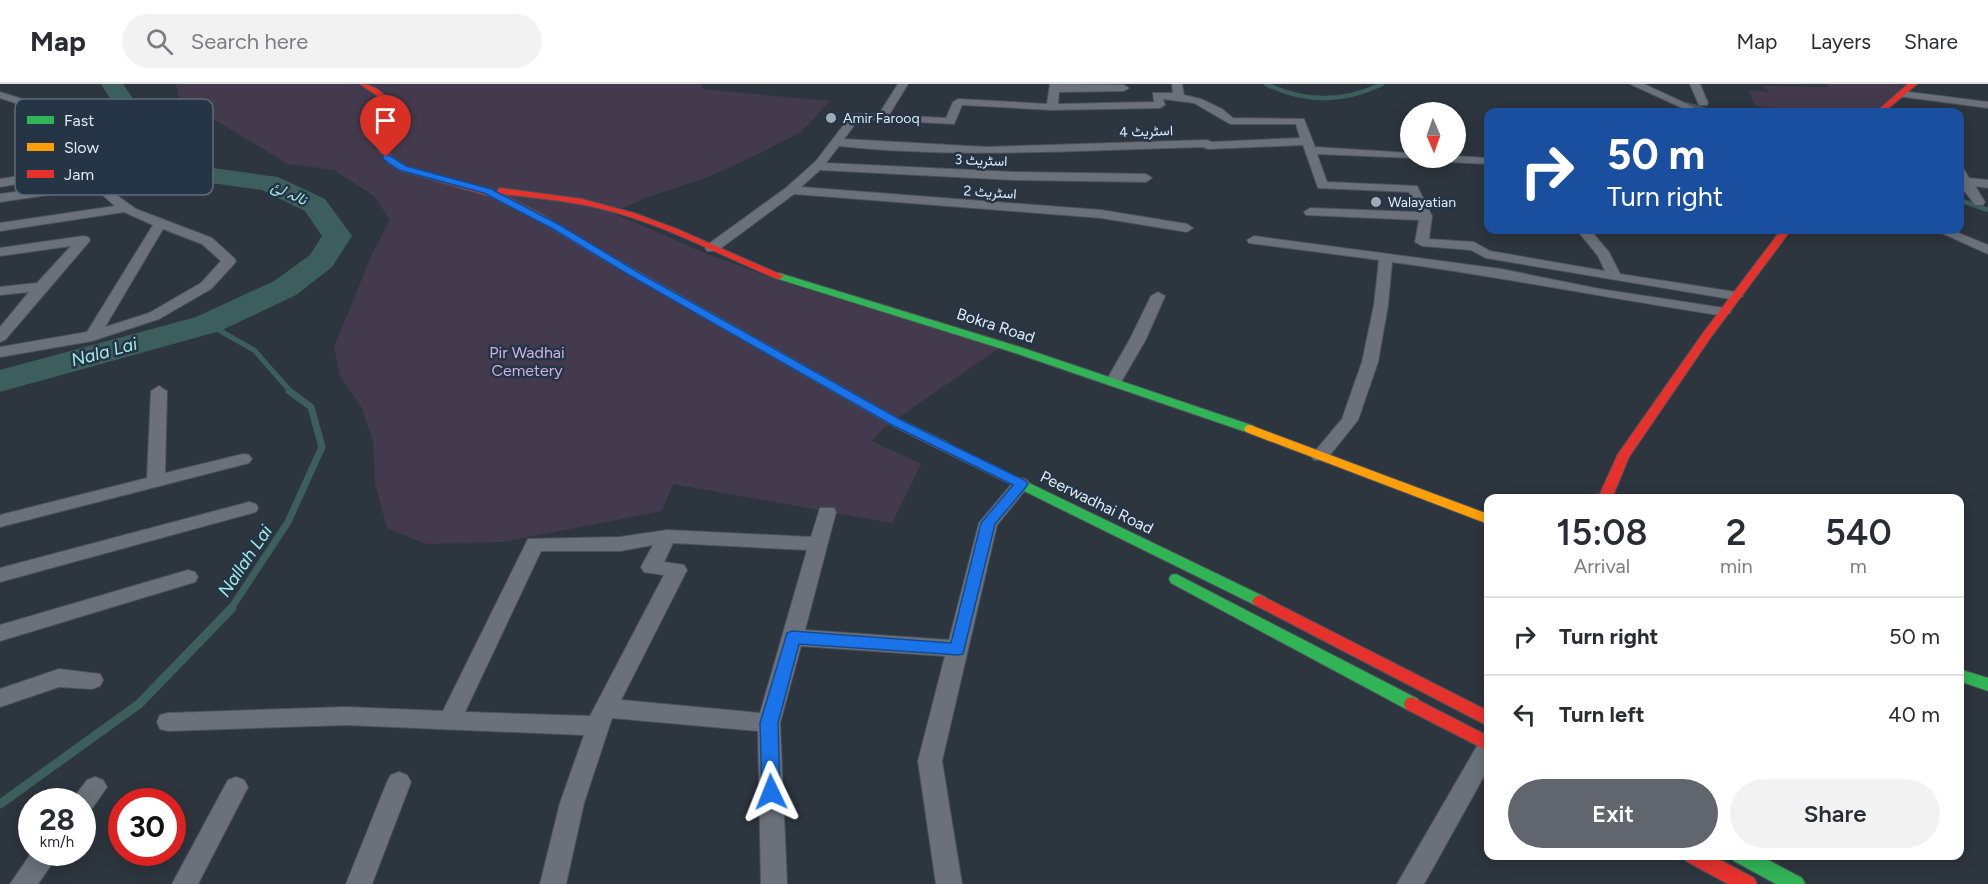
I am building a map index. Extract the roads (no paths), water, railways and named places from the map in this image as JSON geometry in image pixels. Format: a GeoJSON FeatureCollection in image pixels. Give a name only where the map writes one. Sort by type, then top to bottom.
{"type":"FeatureCollection","features":[{"type":"Feature","properties":{"kind":"main road","name":"Peerwadhai Road"},"geometry":{"type":"LineString","coordinates":[[364,84],[378,91],[387,103],[390,115],[382,146],[386,157],[402,168],[487,191],[557,227],[632,273],[897,423],[1267,604],[1484,718]]}},
{"type":"Feature","properties":{"kind":"main road"},"geometry":{"type":"LineString","coordinates":[[1885,108],[1913,84]]}},
{"type":"Feature","properties":{"kind":"main road","name":"Bokra Road"},"geometry":{"type":"LineString","coordinates":[[487,191],[520,193],[608,208],[652,222],[778,276],[917,317],[1114,381],[1484,518]]}},
{"type":"Feature","properties":{"kind":"main road"},"geometry":{"type":"LineString","coordinates":[[1607,494],[1623,457],[1724,312],[1783,234]]}},
{"type":"Feature","properties":{"kind":"main road"},"geometry":{"type":"LineString","coordinates":[[1026,486],[1083,530],[1094,535]]}},
{"type":"Feature","properties":{"kind":"main road"},"geometry":{"type":"LineString","coordinates":[[1167,573],[1484,744]]}},
{"type":"Feature","properties":{"kind":"main road"},"geometry":{"type":"LineString","coordinates":[[1964,677],[1988,685]]}},
{"type":"Feature","properties":{"kind":"main road"},"geometry":{"type":"LineString","coordinates":[[1702,860],[1747,884]]}},
{"type":"Feature","properties":{"kind":"main road"},"geometry":{"type":"LineString","coordinates":[[1750,860],[1795,884]]}},
{"type":"Feature","properties":{"kind":"street"},"geometry":{"type":"LineString","coordinates":[[882,118],[903,84]]}},
{"type":"Feature","properties":{"kind":"street"},"geometry":{"type":"LineString","coordinates":[[1177,84],[1179,97]]}},
{"type":"Feature","properties":{"kind":"street"},"geometry":{"type":"LineString","coordinates":[[1635,84],[1701,108]]}},
{"type":"Feature","properties":{"kind":"street"},"geometry":{"type":"LineString","coordinates":[[1695,84],[1701,108]]}},
{"type":"Feature","properties":{"kind":"street"},"geometry":{"type":"LineString","coordinates":[[1052,107],[1055,86],[1124,86],[1128,105]]}},
{"type":"Feature","properties":{"kind":"street"},"geometry":{"type":"LineString","coordinates":[[1901,94],[1987,106]]}},
{"type":"Feature","properties":{"kind":"street"},"geometry":{"type":"LineString","coordinates":[[712,248],[791,190],[816,166],[856,116],[950,122],[958,102],[1052,107],[1160,105],[1157,95],[1197,101],[1218,111],[1230,121],[1300,122],[1322,185],[1413,189],[1425,216],[1422,242],[1474,246],[1486,254],[1736,296]]}},
{"type":"Feature","properties":{"kind":"street","name":"اسٹریٹ 4"},"geometry":{"type":"LineString","coordinates":[[836,142],[873,146],[986,150],[1207,143],[1208,146],[1309,145],[1400,155]]}},
{"type":"Feature","properties":{"kind":"street"},"geometry":{"type":"LineString","coordinates":[[1466,160],[1484,161]]}},
{"type":"Feature","properties":{"kind":"street","name":"اسٹریٹ 3"},"geometry":{"type":"LineString","coordinates":[[816,166],[1014,176],[1146,178]]}},
{"type":"Feature","properties":{"kind":"street"},"geometry":{"type":"LineString","coordinates":[[1964,179],[1988,184]]}},
{"type":"Feature","properties":{"kind":"street"},"geometry":{"type":"LineString","coordinates":[[0,183],[15,181]]}},
{"type":"Feature","properties":{"kind":"street"},"geometry":{"type":"LineString","coordinates":[[1964,182],[1979,202]]}},
{"type":"Feature","properties":{"kind":"street"},"geometry":{"type":"LineString","coordinates":[[2,200],[15,190]]}},
{"type":"Feature","properties":{"kind":"street","name":"اسٹریٹ 2"},"geometry":{"type":"LineString","coordinates":[[791,190],[1101,214],[1187,228]]}},
{"type":"Feature","properties":{"kind":"street"},"geometry":{"type":"LineString","coordinates":[[2,200],[32,195]]}},
{"type":"Feature","properties":{"kind":"street"},"geometry":{"type":"LineString","coordinates":[[0,352],[92,336],[154,316],[206,286],[229,261],[207,241],[159,225],[127,208],[111,195]]}},
{"type":"Feature","properties":{"kind":"street"},"geometry":{"type":"LineString","coordinates":[[0,227],[127,208]]}},
{"type":"Feature","properties":{"kind":"street"},"geometry":{"type":"LineString","coordinates":[[1310,212],[1425,216]]}},
{"type":"Feature","properties":{"kind":"street"},"geometry":{"type":"LineString","coordinates":[[92,336],[159,225]]}},
{"type":"Feature","properties":{"kind":"street"},"geometry":{"type":"LineString","coordinates":[[1586,234],[1604,255],[1615,277]]}},
{"type":"Feature","properties":{"kind":"street"},"geometry":{"type":"LineString","coordinates":[[1950,234],[1988,250]]}},
{"type":"Feature","properties":{"kind":"street"},"geometry":{"type":"LineString","coordinates":[[0,252],[83,240],[0,337]]}},
{"type":"Feature","properties":{"kind":"street"},"geometry":{"type":"LineString","coordinates":[[1254,240],[1501,273],[1600,293],[1724,312]]}},
{"type":"Feature","properties":{"kind":"street"},"geometry":{"type":"LineString","coordinates":[[1320,456],[1350,420],[1370,362],[1382,298],[1386,257]]}},
{"type":"Feature","properties":{"kind":"street"},"geometry":{"type":"LineString","coordinates":[[0,291],[41,287]]}},
{"type":"Feature","properties":{"kind":"street"},"geometry":{"type":"LineString","coordinates":[[1114,381],[1138,339],[1158,296]]}},
{"type":"Feature","properties":{"kind":"street"},"geometry":{"type":"LineString","coordinates":[[156,479],[159,392]]}},
{"type":"Feature","properties":{"kind":"street"},"geometry":{"type":"LineString","coordinates":[[0,520],[243,459]]}},
{"type":"Feature","properties":{"kind":"street"},"geometry":{"type":"LineString","coordinates":[[949,884],[930,761],[988,523],[1026,486]]}},
{"type":"Feature","properties":{"kind":"street"},"geometry":{"type":"LineString","coordinates":[[0,575],[249,508]]}},
{"type":"Feature","properties":{"kind":"street"},"geometry":{"type":"LineString","coordinates":[[774,884],[769,723],[827,512]]}},
{"type":"Feature","properties":{"kind":"street"},"geometry":{"type":"LineString","coordinates":[[450,720],[535,544],[620,544],[667,536],[818,544]]}},
{"type":"Feature","properties":{"kind":"street"},"geometry":{"type":"LineString","coordinates":[[553,884],[572,803],[601,717],[677,570],[651,567],[667,536]]}},
{"type":"Feature","properties":{"kind":"street"},"geometry":{"type":"LineString","coordinates":[[0,633],[188,577]]}},
{"type":"Feature","properties":{"kind":"street"},"geometry":{"type":"LineString","coordinates":[[792,637],[958,649]]}},
{"type":"Feature","properties":{"kind":"street"},"geometry":{"type":"LineString","coordinates":[[0,698],[59,678],[92,680]]}},
{"type":"Feature","properties":{"kind":"street"},"geometry":{"type":"LineString","coordinates":[[168,722],[346,716],[450,720],[601,717],[769,723]]}},
{"type":"Feature","properties":{"kind":"street"},"geometry":{"type":"LineString","coordinates":[[1410,884],[1484,753]]}},
{"type":"Feature","properties":{"kind":"street"},"geometry":{"type":"LineString","coordinates":[[359,884],[399,782]]}},
{"type":"Feature","properties":{"kind":"street"},"geometry":{"type":"LineString","coordinates":[[185,884],[236,787]]}},
{"type":"Feature","properties":{"kind":"street"},"geometry":{"type":"LineString","coordinates":[[23,884],[36,866]]}},
{"type":"Feature","properties":{"kind":"waterway","name":"نالہ لئ"},"geometry":{"type":"LineString","coordinates":[[112,84],[122,99]]}},
{"type":"Feature","properties":{"kind":"waterway"},"geometry":{"type":"LineString","coordinates":[[1266,84],[1295,95],[1324,98],[1353,95],[1382,84]]}},
{"type":"Feature","properties":{"kind":"waterway"},"geometry":{"type":"LineString","coordinates":[[1686,104],[1699,108]]}},
{"type":"Feature","properties":{"kind":"waterway","name":"نالہ لئ"},"geometry":{"type":"LineString","coordinates":[[0,381],[208,324],[285,288],[321,261],[337,236],[315,205],[268,183],[213,176]]}},
{"type":"Feature","properties":{"kind":"waterway"},"geometry":{"type":"LineString","coordinates":[[1964,202],[1988,210]]}},
{"type":"Feature","properties":{"kind":"waterway","name":"Nallah Lai"},"geometry":{"type":"LineString","coordinates":[[208,324],[254,350],[291,392]]}},
{"type":"Feature","properties":{"kind":"waterway","name":"Nallah Lai"},"geometry":{"type":"LineString","coordinates":[[230,610],[288,522],[322,447],[311,407],[289,391]]}},
{"type":"Feature","properties":{"kind":"waterway","name":"Nallah Lai"},"geometry":{"type":"LineString","coordinates":[[0,804],[139,704],[232,608]]}},
{"type":"Feature","properties":{"kind":"place","name":"Amir Farooq"},"geometry":{"type":"Point","coordinates":[831,118]}},
{"type":"Feature","properties":{"kind":"place","name":"Walayatian"},"geometry":{"type":"Point","coordinates":[1376,202]}},
{"type":"Feature","properties":{"kind":"water label","name":"Nala Lai"},"geometry":{"type":"Point","coordinates":[104,352]}},
{"type":"Feature","properties":{"kind":"park label","name":"Pir Wadhai Cemetery"},"geometry":{"type":"Point","coordinates":[527,361]}}]}
